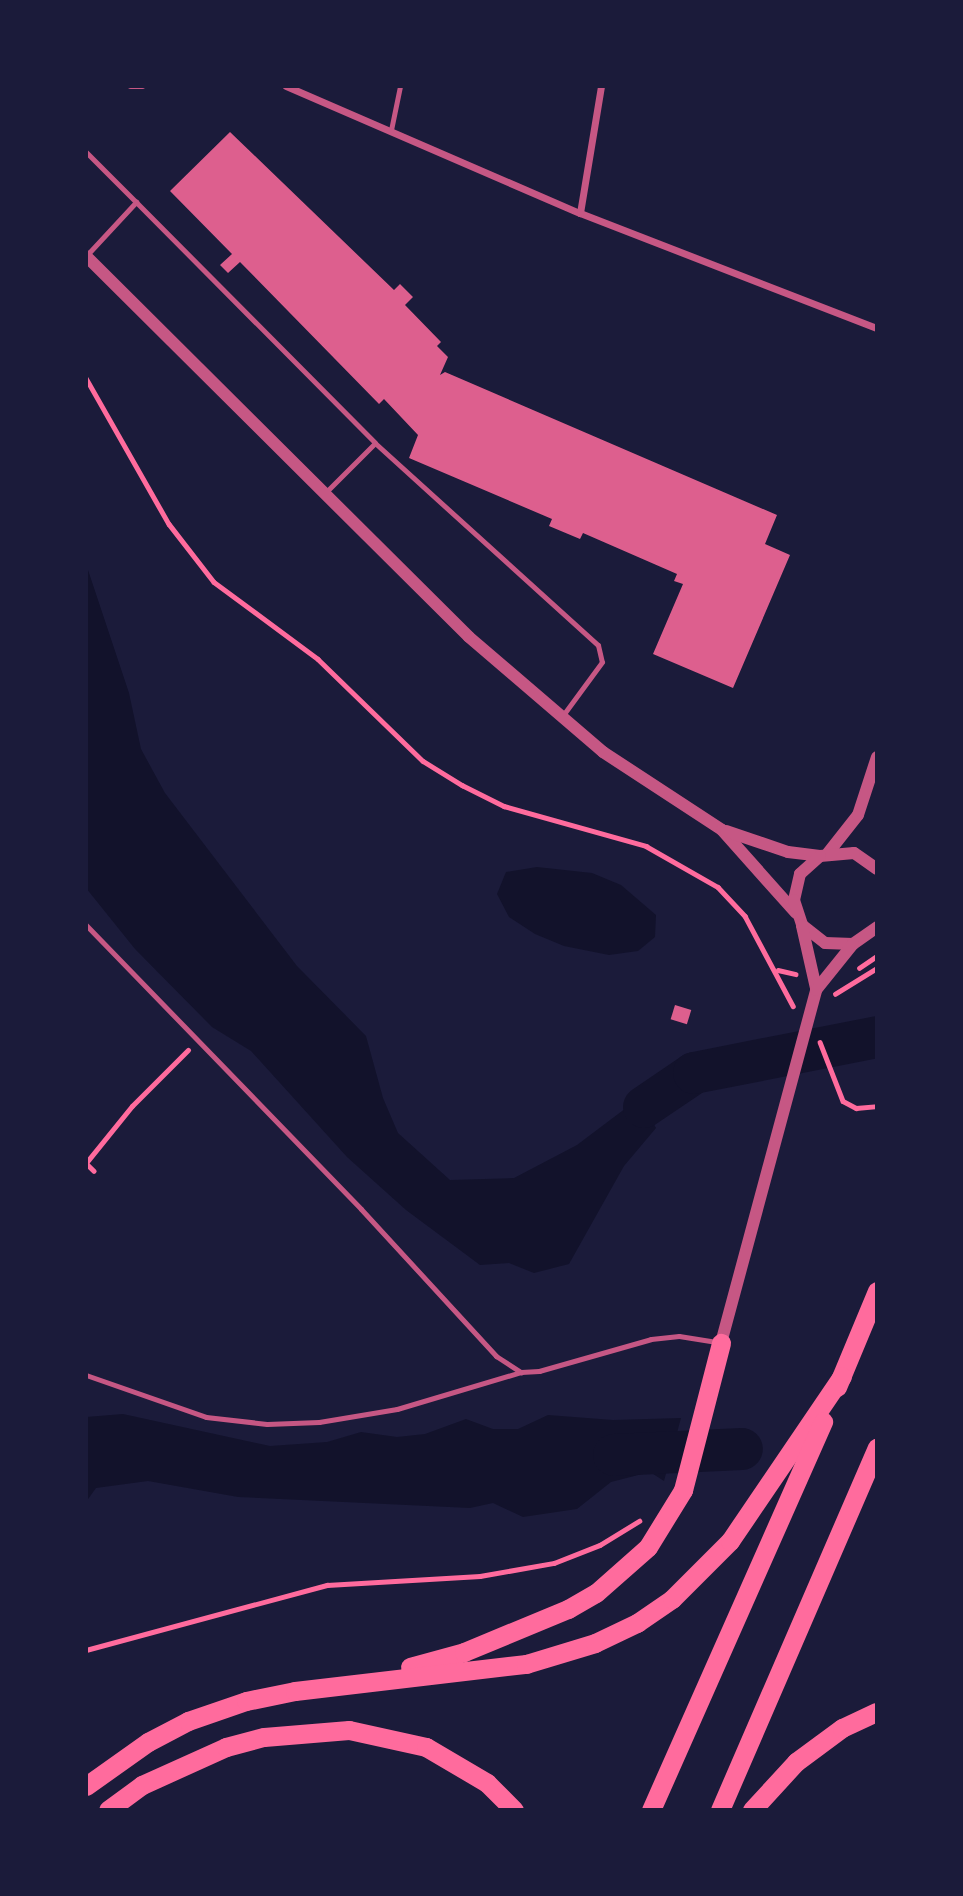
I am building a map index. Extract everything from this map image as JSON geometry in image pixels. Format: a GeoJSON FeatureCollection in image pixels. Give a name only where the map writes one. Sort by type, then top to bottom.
{"type":"FeatureCollection","features":[{"type":"Feature","properties":{"kind":"highway"},"geometry":{"type":"LineString","coordinates":[[651,1810],[877,1291]]}},
{"type":"Feature","properties":{"kind":"highway"},"geometry":{"type":"LineString","coordinates":[[355,1683],[464,1652],[596,1592],[648,1547],[682,1490],[721,1343]]}},
{"type":"Feature","properties":{"kind":"highway"},"geometry":{"type":"LineString","coordinates":[[86,1786],[188,1721],[246,1701],[355,1683],[526,1664],[595,1643],[637,1623],[672,1599],[730,1541],[842,1376]]}},
{"type":"Feature","properties":{"kind":"highway"},"geometry":{"type":"LineString","coordinates":[[720,1810],[877,1448]]}},
{"type":"Feature","properties":{"kind":"highway"},"geometry":{"type":"LineString","coordinates":[[752,1810],[796,1762],[842,1728],[877,1712]]}},
{"type":"Feature","properties":{"kind":"highway"},"geometry":{"type":"LineString","coordinates":[[108,1810],[142,1785],[226,1748],[264,1737],[349,1730],[426,1746],[487,1783],[514,1810]]}},
{"type":"Feature","properties":{"kind":"street"},"geometry":{"type":"LineString","coordinates":[[286,86],[580,213],[877,328]]}},
{"type":"Feature","properties":{"kind":"street"},"geometry":{"type":"LineString","coordinates":[[580,213],[601,86]]}},
{"type":"Feature","properties":{"kind":"street"},"geometry":{"type":"LineString","coordinates":[[86,256],[469,637],[561,717],[642,780],[722,830],[788,852],[854,853],[877,869]]}},
{"type":"Feature","properties":{"kind":"street"},"geometry":{"type":"LineString","coordinates":[[822,990],[793,900],[800,874],[824,854],[858,815],[877,757]]}},
{"type":"Feature","properties":{"kind":"street"},"geometry":{"type":"LineString","coordinates":[[722,830],[796,913]]}},
{"type":"Feature","properties":{"kind":"street"},"geometry":{"type":"LineString","coordinates":[[802,925],[825,943],[853,944],[875,933]]}},
{"type":"Feature","properties":{"kind":"street"},"geometry":{"type":"LineString","coordinates":[[721,1343],[777,1134],[804,1015],[853,944]]}},
{"type":"Feature","properties":{"kind":"lane"},"geometry":{"type":"LineString","coordinates":[[131,86],[142,86]]}},
{"type":"Feature","properties":{"kind":"lane"},"geometry":{"type":"LineString","coordinates":[[391,130],[400,86]]}},
{"type":"Feature","properties":{"kind":"lane"},"geometry":{"type":"LineString","coordinates":[[86,152],[375,443],[598,645],[602,662],[561,717]]}},
{"type":"Feature","properties":{"kind":"lane"},"geometry":{"type":"LineString","coordinates":[[86,256],[136,202]]}},
{"type":"Feature","properties":{"kind":"lane"},"geometry":{"type":"LineString","coordinates":[[326,492],[375,443]]}},
{"type":"Feature","properties":{"kind":"lane"},"geometry":{"type":"LineString","coordinates":[[86,925],[194,1042],[343,1190],[481,1342],[521,1372]]}},
{"type":"Feature","properties":{"kind":"lane"},"geometry":{"type":"LineString","coordinates":[[86,1375],[206,1417],[267,1424],[319,1423],[397,1409],[521,1372],[562,1367],[651,1339],[680,1336],[721,1343]]}},
{"type":"Feature","properties":{"kind":"path"},"geometry":{"type":"LineString","coordinates":[[86,378],[169,524],[215,582],[318,659],[423,761],[504,806],[593,828],[681,864],[718,887],[745,916],[783,984],[804,1015]]}},
{"type":"Feature","properties":{"kind":"path"},"geometry":{"type":"LineString","coordinates":[[822,990],[841,993],[877,968]]}},
{"type":"Feature","properties":{"kind":"path"},"geometry":{"type":"LineString","coordinates":[[777,970],[802,976]]}},
{"type":"Feature","properties":{"kind":"path"},"geometry":{"type":"LineString","coordinates":[[783,984],[793,985]]}},
{"type":"Feature","properties":{"kind":"path"},"geometry":{"type":"LineString","coordinates":[[816,1032],[843,1101],[856,1108],[877,1106]]}},
{"type":"Feature","properties":{"kind":"path"},"geometry":{"type":"LineString","coordinates":[[94,1171],[86,1163],[194,1042]]}},
{"type":"Feature","properties":{"kind":"path"},"geometry":{"type":"LineString","coordinates":[[86,1650],[327,1586],[480,1576],[554,1563],[600,1545],[646,1517]]}},
{"type":"Feature","properties":{"kind":"shaded area"},"geometry":{"type":"Polygon","coordinates":[[[86,564],[129,693],[141,749],[165,793],[297,966],[366,1036],[383,1098],[398,1133],[450,1180],[514,1178],[577,1145],[630,1105],[644,1107],[656,1128],[624,1166],[569,1264],[534,1273],[509,1263],[480,1265],[406,1210],[347,1157],[251,1051],[212,1027],[135,949],[86,888],[86,564]]]}},
{"type":"Feature","properties":{"kind":"shaded area"},"geometry":{"type":"Polygon","coordinates":[[[537,867],[592,873],[621,885],[656,915],[655,937],[638,951],[609,955],[564,946],[535,934],[509,917],[497,894],[506,872],[537,867]]]}},
{"type":"Feature","properties":{"kind":"shaded area"},"geometry":{"type":"Polygon","coordinates":[[[123,1414],[270,1446],[327,1442],[361,1432],[397,1437],[425,1434],[466,1419],[493,1429],[518,1429],[548,1415],[613,1420],[681,1418],[664,1481],[650,1472],[611,1482],[577,1509],[523,1517],[493,1503],[470,1508],[238,1497],[148,1481],[96,1488],[86,1502],[86,1417],[123,1414]]]}},
{"type":"Feature","properties":{"kind":"building"},"geometry":{"type":"Polygon","coordinates":[[[230,132],[394,290],[400,284],[413,297],[405,305],[441,342],[437,346],[448,357],[440,375],[445,372],[777,515],[765,544],[790,555],[733,688],[653,654],[683,584],[674,581],[677,574],[583,533],[580,539],[549,526],[552,519],[409,458],[418,435],[384,399],[379,404],[240,262],[228,273],[220,265],[232,254],[170,191],[230,132]]]}},
{"type":"Feature","properties":{"kind":"building"},"geometry":{"type":"Polygon","coordinates":[[[675,1005],[691,1010],[687,1024],[671,1019],[675,1005]]]}},
{"type":"Feature","properties":{"kind":"waterway"},"geometry":{"type":"LineString","coordinates":[[644,1107],[694,1073],[877,1037]]}},
{"type":"Feature","properties":{"kind":"waterway"},"geometry":{"type":"LineString","coordinates":[[614,1455],[742,1449]]}}]}
